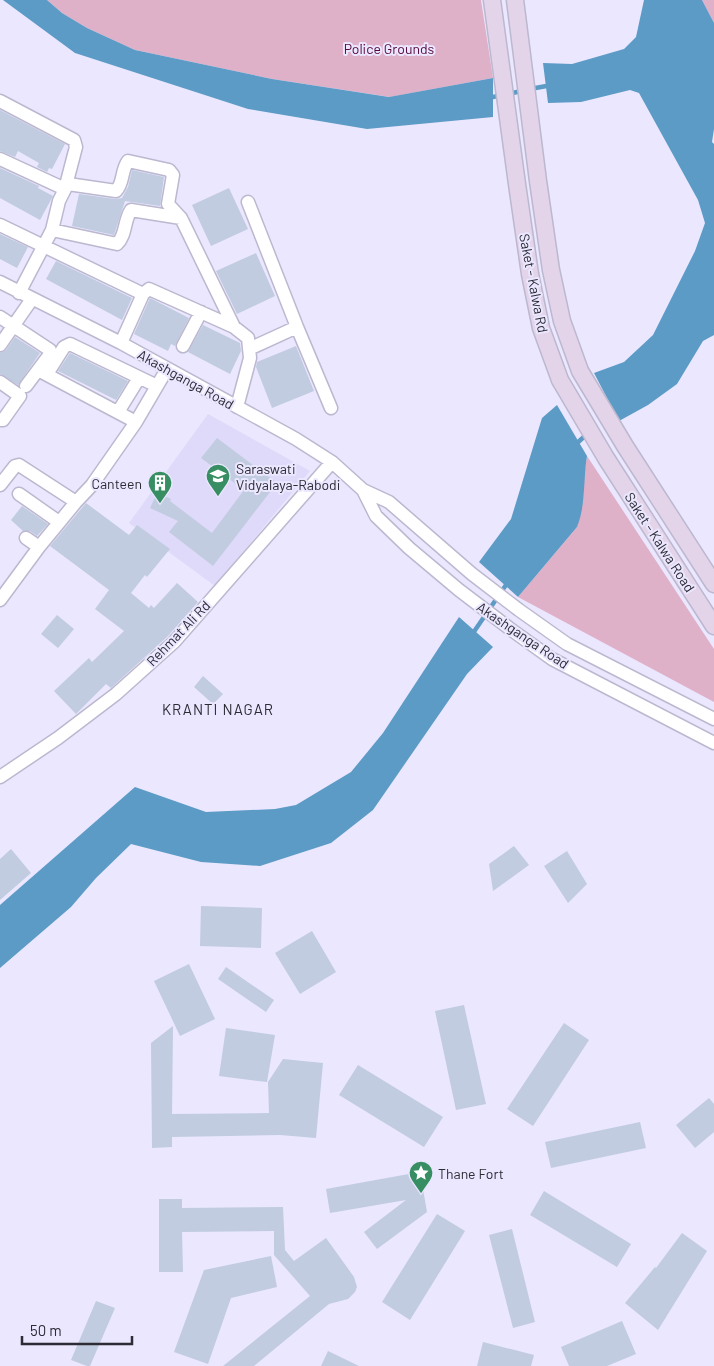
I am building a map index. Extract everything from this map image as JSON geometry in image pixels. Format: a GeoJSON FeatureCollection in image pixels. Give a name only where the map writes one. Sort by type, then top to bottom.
{"type":"FeatureCollection","features":[{"type":"Feature","properties":{"kind":"main road","name":"Saket - Kalwa Rd"},"geometry":{"type":"LineString","coordinates":[[492,0],[516,184],[530,274],[541,328],[560,380],[606,458]]}},
{"type":"Feature","properties":{"kind":"main road","name":"Saket - Kalwa Rd"},"geometry":{"type":"LineString","coordinates":[[515,0],[538,181],[562,321],[580,370],[624,446]]}},
{"type":"Feature","properties":{"kind":"main road"},"geometry":{"type":"LineString","coordinates":[[516,184],[538,181]]}},
{"type":"Feature","properties":{"kind":"main road","name":"Saket - Kalwa Road"},"geometry":{"type":"LineString","coordinates":[[624,446],[714,584]]}},
{"type":"Feature","properties":{"kind":"main road","name":"Saket - Kalwa Road"},"geometry":{"type":"LineString","coordinates":[[606,458],[714,626]]}},
{"type":"Feature","properties":{"kind":"street"},"geometry":{"type":"LineString","coordinates":[[0,101],[74,140],[76,147],[52,230],[19,292]]}},
{"type":"Feature","properties":{"kind":"street"},"geometry":{"type":"LineString","coordinates":[[0,159],[66,186],[116,191],[119,188],[124,166],[128,161],[169,170],[173,174],[168,204],[181,218],[234,327]]}},
{"type":"Feature","properties":{"kind":"street"},"geometry":{"type":"LineString","coordinates":[[248,202],[331,408]]}},
{"type":"Feature","properties":{"kind":"street"},"geometry":{"type":"LineString","coordinates":[[52,230],[117,244],[121,240],[128,214],[131,210],[181,218]]}},
{"type":"Feature","properties":{"kind":"street"},"geometry":{"type":"LineString","coordinates":[[0,225],[143,294]]}},
{"type":"Feature","properties":{"kind":"street","name":"Akashganga Road"},"geometry":{"type":"LineString","coordinates":[[0,282],[121,343],[296,439],[332,462],[362,490],[376,516],[409,548],[459,590],[509,628],[552,659],[714,743]]}},
{"type":"Feature","properties":{"kind":"street"},"geometry":{"type":"LineString","coordinates":[[121,343],[143,294],[149,289],[234,327],[248,338],[250,358],[237,407]]}},
{"type":"Feature","properties":{"kind":"street"},"geometry":{"type":"LineString","coordinates":[[0,345],[32,299]]}},
{"type":"Feature","properties":{"kind":"street"},"geometry":{"type":"LineString","coordinates":[[183,346],[201,312]]}},
{"type":"Feature","properties":{"kind":"street"},"geometry":{"type":"LineString","coordinates":[[0,317],[50,350],[42,372]]}},
{"type":"Feature","properties":{"kind":"street"},"geometry":{"type":"LineString","coordinates":[[249,349],[297,327]]}},
{"type":"Feature","properties":{"kind":"street"},"geometry":{"type":"LineString","coordinates":[[26,386],[42,372],[64,347],[70,344],[157,386]]}},
{"type":"Feature","properties":{"kind":"street"},"geometry":{"type":"LineString","coordinates":[[0,600],[59,522],[92,485],[136,422],[168,369]]}},
{"type":"Feature","properties":{"kind":"street"},"geometry":{"type":"LineString","coordinates":[[42,372],[136,422]]}},
{"type":"Feature","properties":{"kind":"street"},"geometry":{"type":"LineString","coordinates":[[118,412],[139,378]]}},
{"type":"Feature","properties":{"kind":"street"},"geometry":{"type":"LineString","coordinates":[[0,382],[20,396],[3,420],[0,420]]}},
{"type":"Feature","properties":{"kind":"street","name":"Rehmat Ali Rd"},"geometry":{"type":"LineString","coordinates":[[0,777],[58,738],[116,694],[174,642],[332,462]]}},
{"type":"Feature","properties":{"kind":"street"},"geometry":{"type":"LineString","coordinates":[[0,485],[15,466],[19,464],[76,502]]}},
{"type":"Feature","properties":{"kind":"street","name":"Akashganga Road"},"geometry":{"type":"LineString","coordinates":[[362,490],[389,502],[472,574],[567,644],[714,718]]}},
{"type":"Feature","properties":{"kind":"street"},"geometry":{"type":"LineString","coordinates":[[19,494],[59,522]]}},
{"type":"Feature","properties":{"kind":"street"},"geometry":{"type":"LineString","coordinates":[[26,538],[39,547]]}},
{"type":"Feature","properties":{"kind":"shaded area","name":"Saraswati Vidyalaya-Rabodi"},"geometry":{"type":"Polygon","coordinates":[[[208,414],[310,471],[215,586],[129,523],[208,414]]]}},
{"type":"Feature","properties":{"kind":"green space","name":"Police Grounds"},"geometry":{"type":"Polygon","coordinates":[[[47,0],[481,0],[493,78],[390,97],[272,79],[135,50],[87,28],[62,13],[47,0]]]}},
{"type":"Feature","properties":{"kind":"green space"},"geometry":{"type":"Polygon","coordinates":[[[702,0],[714,0],[714,23],[702,0]]]}},
{"type":"Feature","properties":{"kind":"green space"},"geometry":{"type":"Polygon","coordinates":[[[587,456],[714,649],[714,702],[518,597],[577,527],[583,499],[587,456]]]}},
{"type":"Feature","properties":{"kind":"water"},"geometry":{"type":"Polygon","coordinates":[[[3,0],[47,0],[62,13],[87,28],[135,50],[272,79],[389,97],[493,78],[493,117],[367,129],[248,109],[75,53],[3,0]]]}},
{"type":"Feature","properties":{"kind":"water"},"geometry":{"type":"Polygon","coordinates":[[[644,0],[702,0],[714,23],[714,129],[712,142],[714,144],[714,335],[703,341],[677,384],[648,405],[619,421],[594,373],[624,362],[653,335],[695,251],[705,223],[698,200],[639,93],[630,90],[581,102],[548,103],[543,63],[572,64],[624,49],[636,37],[644,0]]]}},
{"type":"Feature","properties":{"kind":"water"},"geometry":{"type":"Polygon","coordinates":[[[557,405],[587,456],[582,510],[577,527],[518,597],[479,562],[511,519],[542,418],[557,405]]]}},
{"type":"Feature","properties":{"kind":"water"},"geometry":{"type":"Polygon","coordinates":[[[459,617],[493,647],[467,674],[373,810],[331,843],[260,866],[201,862],[131,844],[96,878],[71,907],[0,968],[0,905],[135,787],[206,812],[275,809],[296,805],[351,772],[383,733],[459,617]]]}},
{"type":"Feature","properties":{"kind":"building"},"geometry":{"type":"Polygon","coordinates":[[[0,110],[65,144],[52,169],[49,168],[47,172],[37,167],[39,163],[18,151],[15,157],[0,151],[0,110]]]}},
{"type":"Feature","properties":{"kind":"building"},"geometry":{"type":"Polygon","coordinates":[[[0,168],[39,186],[38,188],[53,196],[40,220],[0,198],[0,168]]]}},
{"type":"Feature","properties":{"kind":"building"},"geometry":{"type":"Polygon","coordinates":[[[132,170],[164,177],[160,206],[125,201],[114,235],[72,226],[79,194],[115,199],[122,198],[128,187],[132,170]]]}},
{"type":"Feature","properties":{"kind":"building"},"geometry":{"type":"Polygon","coordinates":[[[229,188],[248,229],[211,246],[192,205],[229,188]]]}},
{"type":"Feature","properties":{"kind":"building"},"geometry":{"type":"Polygon","coordinates":[[[0,234],[28,247],[17,268],[0,259],[0,234]]]}},
{"type":"Feature","properties":{"kind":"building"},"geometry":{"type":"Polygon","coordinates":[[[256,253],[275,296],[237,314],[216,271],[256,253]]]}},
{"type":"Feature","properties":{"kind":"building"},"geometry":{"type":"Polygon","coordinates":[[[56,261],[132,298],[122,320],[46,279],[56,261]]]}},
{"type":"Feature","properties":{"kind":"building"},"geometry":{"type":"Polygon","coordinates":[[[150,298],[189,318],[175,346],[171,344],[168,351],[134,334],[150,298]]]}},
{"type":"Feature","properties":{"kind":"building"},"geometry":{"type":"Polygon","coordinates":[[[203,325],[240,343],[241,351],[230,374],[188,352],[203,325]]]}},
{"type":"Feature","properties":{"kind":"building"},"geometry":{"type":"Polygon","coordinates":[[[15,337],[40,353],[18,385],[0,374],[0,353],[6,350],[15,337]]]}},
{"type":"Feature","properties":{"kind":"building"},"geometry":{"type":"Polygon","coordinates":[[[296,346],[314,391],[272,408],[256,367],[257,362],[296,346]]]}},
{"type":"Feature","properties":{"kind":"building"},"geometry":{"type":"Polygon","coordinates":[[[70,353],[128,381],[116,400],[58,371],[70,353]]]}},
{"type":"Feature","properties":{"kind":"building","name":"Saraswati Vidyalaya-Rabodi"},"geometry":{"type":"Polygon","coordinates":[[[217,438],[277,483],[213,566],[169,532],[178,521],[150,508],[157,493],[171,499],[170,501],[212,533],[244,490],[201,458],[217,438]]]}},
{"type":"Feature","properties":{"kind":"building"},"geometry":{"type":"Polygon","coordinates":[[[86,503],[129,535],[137,525],[170,549],[131,593],[149,608],[151,605],[154,608],[177,583],[198,602],[168,636],[111,688],[106,684],[76,714],[54,691],[89,658],[92,662],[124,631],[95,609],[109,590],[50,546],[86,503]]]}},
{"type":"Feature","properties":{"kind":"building"},"geometry":{"type":"Polygon","coordinates":[[[22,506],[48,524],[37,536],[30,531],[23,531],[11,520],[22,506]]]}},
{"type":"Feature","properties":{"kind":"building"},"geometry":{"type":"Polygon","coordinates":[[[57,615],[74,629],[58,648],[41,634],[57,615]]]}},
{"type":"Feature","properties":{"kind":"building"},"geometry":{"type":"Polygon","coordinates":[[[203,676],[223,694],[213,704],[194,687],[203,676]]]}},
{"type":"Feature","properties":{"kind":"building"},"geometry":{"type":"Polygon","coordinates":[[[514,846],[529,865],[493,891],[489,864],[514,846]]]}},
{"type":"Feature","properties":{"kind":"building"},"geometry":{"type":"Polygon","coordinates":[[[11,849],[31,873],[0,900],[0,859],[11,849]]]}},
{"type":"Feature","properties":{"kind":"building"},"geometry":{"type":"Polygon","coordinates":[[[567,851],[587,884],[568,903],[544,866],[567,851]]]}},
{"type":"Feature","properties":{"kind":"building"},"geometry":{"type":"Polygon","coordinates":[[[201,906],[262,908],[261,948],[200,946],[201,906]]]}},
{"type":"Feature","properties":{"kind":"building"},"geometry":{"type":"Polygon","coordinates":[[[312,931],[336,972],[300,994],[275,953],[312,931]]]}},
{"type":"Feature","properties":{"kind":"building"},"geometry":{"type":"Polygon","coordinates":[[[189,964],[215,1019],[180,1036],[154,981],[189,964]]]}},
{"type":"Feature","properties":{"kind":"building"},"geometry":{"type":"Polygon","coordinates":[[[226,967],[274,1000],[266,1012],[218,979],[226,967]]]}},
{"type":"Feature","properties":{"kind":"building"},"geometry":{"type":"Polygon","coordinates":[[[464,1005],[486,1104],[456,1110],[435,1011],[464,1005]]]}},
{"type":"Feature","properties":{"kind":"building"},"geometry":{"type":"Polygon","coordinates":[[[564,1023],[589,1040],[533,1126],[507,1109],[564,1023]]]}},
{"type":"Feature","properties":{"kind":"building"},"geometry":{"type":"Polygon","coordinates":[[[173,1026],[172,1114],[269,1113],[268,1082],[283,1059],[323,1063],[316,1138],[280,1135],[172,1137],[172,1147],[152,1148],[151,1043],[173,1026]]]}},
{"type":"Feature","properties":{"kind":"building"},"geometry":{"type":"Polygon","coordinates":[[[226,1028],[275,1035],[267,1082],[219,1076],[226,1028]]]}},
{"type":"Feature","properties":{"kind":"building"},"geometry":{"type":"Polygon","coordinates":[[[358,1065],[443,1117],[424,1147],[339,1095],[358,1065]]]}},
{"type":"Feature","properties":{"kind":"building"},"geometry":{"type":"Polygon","coordinates":[[[709,1098],[714,1104],[714,1132],[695,1148],[676,1125],[709,1098]]]}},
{"type":"Feature","properties":{"kind":"building"},"geometry":{"type":"Polygon","coordinates":[[[640,1122],[646,1148],[551,1168],[545,1142],[640,1122]]]}},
{"type":"Feature","properties":{"kind":"building"},"geometry":{"type":"Polygon","coordinates":[[[420,1172],[427,1212],[377,1249],[364,1232],[406,1200],[330,1213],[326,1189],[420,1172]]]}},
{"type":"Feature","properties":{"kind":"building"},"geometry":{"type":"Polygon","coordinates":[[[544,1191],[631,1244],[617,1267],[530,1215],[544,1191]]]}},
{"type":"Feature","properties":{"kind":"building"},"geometry":{"type":"Polygon","coordinates":[[[159,1199],[182,1199],[182,1208],[283,1207],[285,1250],[294,1261],[326,1238],[354,1277],[357,1287],[355,1292],[348,1299],[329,1304],[254,1366],[223,1366],[310,1296],[274,1255],[274,1231],[182,1232],[183,1272],[159,1272],[159,1199]]]}},
{"type":"Feature","properties":{"kind":"building"},"geometry":{"type":"Polygon","coordinates":[[[437,1214],[465,1231],[410,1320],[382,1302],[437,1214]]]}},
{"type":"Feature","properties":{"kind":"building"},"geometry":{"type":"Polygon","coordinates":[[[512,1229],[535,1322],[513,1328],[489,1235],[512,1229]]]}},
{"type":"Feature","properties":{"kind":"building"},"geometry":{"type":"Polygon","coordinates":[[[682,1233],[707,1251],[658,1330],[625,1303],[656,1268],[682,1233]]]}},
{"type":"Feature","properties":{"kind":"building"},"geometry":{"type":"Polygon","coordinates":[[[271,1256],[277,1287],[231,1298],[208,1364],[174,1352],[204,1270],[271,1256]]]}},
{"type":"Feature","properties":{"kind":"building"},"geometry":{"type":"Polygon","coordinates":[[[96,1301],[115,1308],[90,1366],[87,1366],[71,1360],[96,1301]]]}},
{"type":"Feature","properties":{"kind":"building"},"geometry":{"type":"Polygon","coordinates":[[[622,1321],[636,1354],[607,1366],[569,1366],[561,1347],[622,1321]]]}},
{"type":"Feature","properties":{"kind":"building"},"geometry":{"type":"Polygon","coordinates":[[[483,1342],[534,1355],[531,1366],[477,1366],[483,1342]]]}},
{"type":"Feature","properties":{"kind":"building"},"geometry":{"type":"Polygon","coordinates":[[[328,1351],[359,1366],[321,1366],[328,1351]]]}},
{"type":"Feature","properties":{"kind":"waterway"},"geometry":{"type":"LineString","coordinates":[[530,89],[552,85]]}},
{"type":"Feature","properties":{"kind":"waterway"},"geometry":{"type":"LineString","coordinates":[[488,98],[522,91]]}},
{"type":"Feature","properties":{"kind":"waterway"},"geometry":{"type":"LineString","coordinates":[[575,445],[587,434]]}},
{"type":"Feature","properties":{"kind":"waterway"},"geometry":{"type":"LineString","coordinates":[[471,636],[508,582]]}},
{"type":"Feature","properties":{"kind":"place","name":"Saraswati Vidyalaya-Rabodi"},"geometry":{"type":"Point","coordinates":[218,497]}},
{"type":"Feature","properties":{"kind":"place","name":"Canteen"},"geometry":{"type":"Point","coordinates":[160,504]}},
{"type":"Feature","properties":{"kind":"place","name":"Thane Fort"},"geometry":{"type":"Point","coordinates":[421,1194]}},
{"type":"Feature","properties":{"kind":"district","name":"KRANTI NAGAR"},"geometry":{"type":"Point","coordinates":[218,709]}}]}
